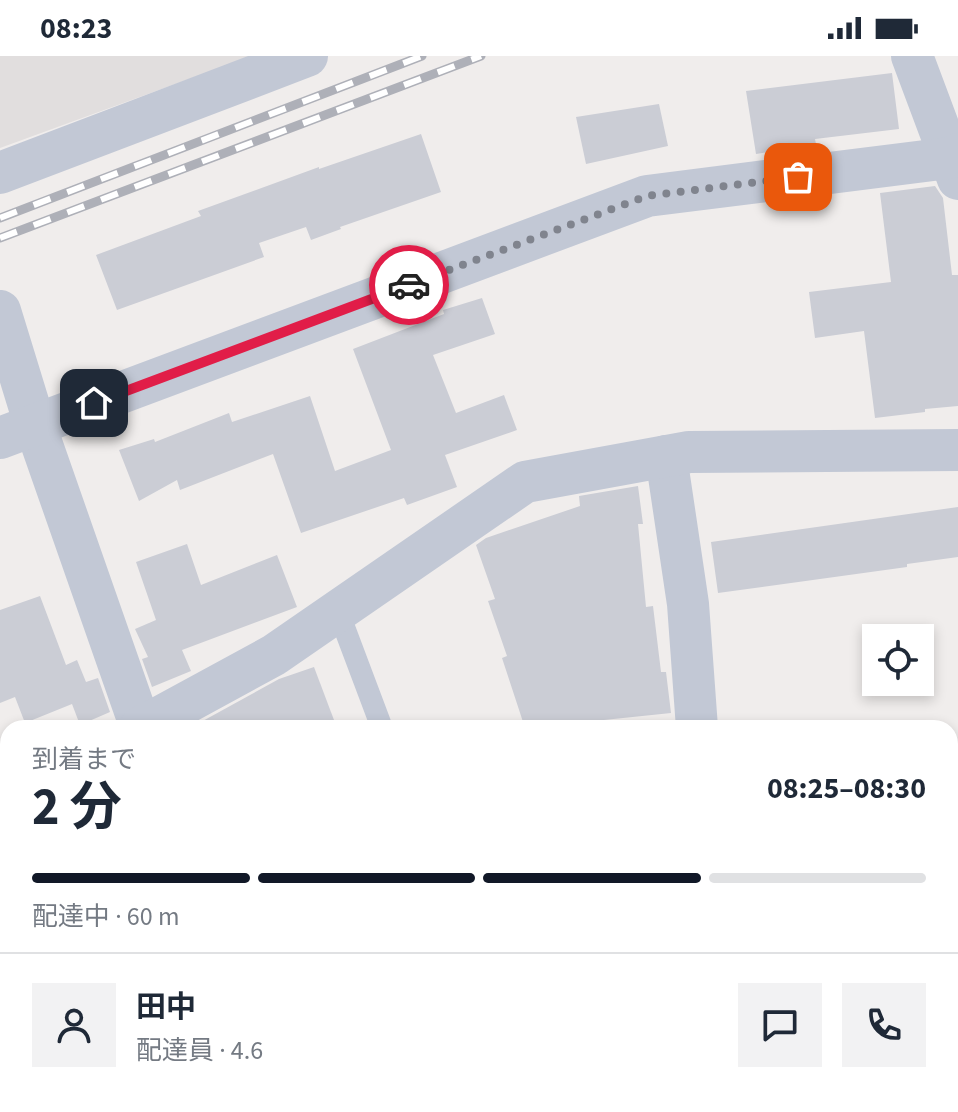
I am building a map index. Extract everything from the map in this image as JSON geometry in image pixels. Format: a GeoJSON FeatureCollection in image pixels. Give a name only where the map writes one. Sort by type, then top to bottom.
{"type":"FeatureCollection","features":[{"type":"Feature","properties":{"kind":"street"},"geometry":{"type":"LineString","coordinates":[[0,173],[307,56]]}},
{"type":"Feature","properties":{"kind":"street"},"geometry":{"type":"LineString","coordinates":[[18,431],[647,196],[955,164],[912,56]]}},
{"type":"Feature","properties":{"kind":"street"},"geometry":{"type":"LineString","coordinates":[[0,311],[18,431],[138,720]]}},
{"type":"Feature","properties":{"kind":"street"},"geometry":{"type":"LineString","coordinates":[[156,720],[274,655],[525,482],[689,452],[958,450]]}},
{"type":"Feature","properties":{"kind":"street"},"geometry":{"type":"LineString","coordinates":[[666,456],[688,604],[696,720]]}},
{"type":"Feature","properties":{"kind":"lane"},"geometry":{"type":"LineString","coordinates":[[338,611],[379,720]]}},
{"type":"Feature","properties":{"kind":"shaded area"},"geometry":{"type":"Polygon","coordinates":[[[0,56],[252,56],[0,148],[0,56]]]}},
{"type":"Feature","properties":{"kind":"building"},"geometry":{"type":"Polygon","coordinates":[[[892,73],[899,129],[815,139],[816,144],[756,154],[746,91],[892,73]]]}},
{"type":"Feature","properties":{"kind":"building"},"geometry":{"type":"Polygon","coordinates":[[[659,104],[668,146],[586,164],[576,117],[659,104]]]}},
{"type":"Feature","properties":{"kind":"building"},"geometry":{"type":"Polygon","coordinates":[[[421,134],[441,192],[311,240],[306,227],[259,243],[264,257],[117,310],[96,255],[201,216],[198,211],[421,134]]]}},
{"type":"Feature","properties":{"kind":"building"},"geometry":{"type":"Polygon","coordinates":[[[935,186],[943,198],[952,275],[958,275],[958,406],[875,418],[864,331],[815,338],[809,292],[891,282],[880,193],[935,186]]]}},
{"type":"Feature","properties":{"kind":"building"},"geometry":{"type":"Polygon","coordinates":[[[482,298],[495,334],[433,355],[456,413],[504,395],[517,430],[445,455],[457,487],[407,505],[404,498],[301,533],[273,454],[180,490],[177,480],[139,501],[119,450],[154,439],[155,442],[229,413],[232,422],[310,396],[335,471],[391,450],[353,349],[444,314],[443,310],[482,298]]]}},
{"type":"Feature","properties":{"kind":"building"},"geometry":{"type":"Polygon","coordinates":[[[638,486],[643,524],[638,524],[646,607],[653,606],[661,672],[666,672],[671,713],[604,720],[522,720],[502,658],[507,656],[488,601],[495,599],[476,545],[486,538],[580,506],[579,496],[638,486]]]}},
{"type":"Feature","properties":{"kind":"building"},"geometry":{"type":"Polygon","coordinates":[[[958,507],[958,557],[718,593],[711,542],[958,507]]]}},
{"type":"Feature","properties":{"kind":"building"},"geometry":{"type":"Polygon","coordinates":[[[187,544],[201,585],[277,555],[297,607],[182,650],[191,671],[152,687],[142,659],[148,657],[135,629],[156,620],[136,562],[187,544]]]}},
{"type":"Feature","properties":{"kind":"building"},"geometry":{"type":"Polygon","coordinates":[[[40,596],[66,665],[77,660],[86,682],[98,678],[110,712],[92,720],[78,720],[72,704],[32,720],[24,720],[15,697],[0,703],[0,610],[40,596]]]}},
{"type":"Feature","properties":{"kind":"building"},"geometry":{"type":"Polygon","coordinates":[[[314,667],[334,720],[205,720],[279,679],[314,667]]]}},
{"type":"Feature","properties":{"kind":"railway"},"geometry":{"type":"LineString","coordinates":[[0,218],[422,56]]}},
{"type":"Feature","properties":{"kind":"railway"},"geometry":{"type":"LineString","coordinates":[[0,238],[481,56]]}},
{"type":"Feature","properties":{"kind":"way so far"},"geometry":{"type":"LineString","coordinates":[[409,285],[647,196],[798,177]]}},
{"type":"Feature","properties":{"kind":"route"},"geometry":{"type":"LineString","coordinates":[[94,403],[409,285]]}}]}
